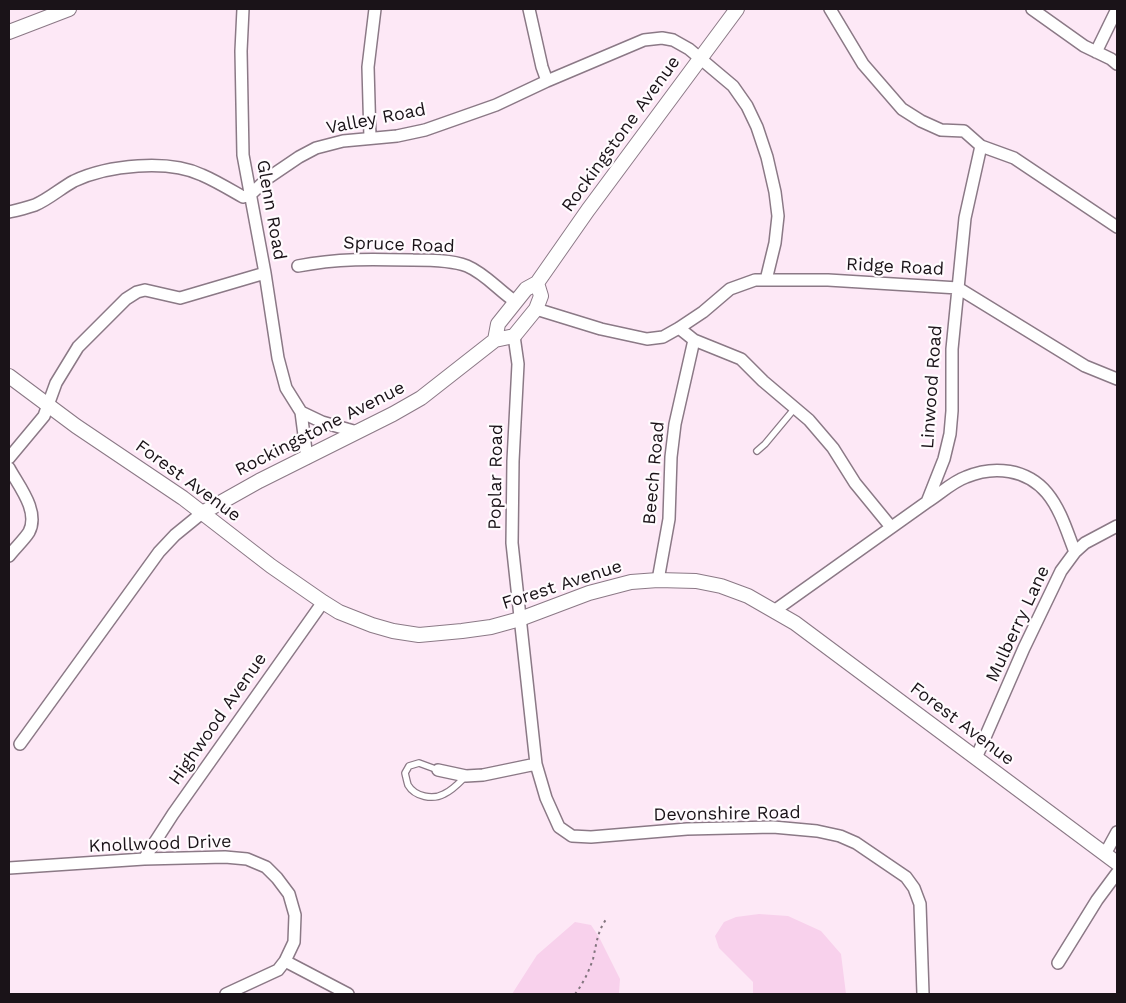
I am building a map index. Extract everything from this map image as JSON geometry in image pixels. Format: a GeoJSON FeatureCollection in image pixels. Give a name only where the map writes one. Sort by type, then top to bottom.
{"type":"FeatureCollection","features":[{"type":"Feature","properties":{"kind":"street"},"geometry":{"type":"LineString","coordinates":[[9,32],[69,9]]}},
{"type":"Feature","properties":{"kind":"street","name":"Glenn Road"},"geometry":{"type":"LineString","coordinates":[[244,9],[241,51],[243,154],[265,273],[278,358],[286,388],[301,412],[307,458]]}},
{"type":"Feature","properties":{"kind":"street"},"geometry":{"type":"LineString","coordinates":[[370,138],[368,67],[375,9]]}},
{"type":"Feature","properties":{"kind":"street"},"geometry":{"type":"LineString","coordinates":[[529,9],[547,81]]}},
{"type":"Feature","properties":{"kind":"street","name":"Rockingstone Avenue"},"geometry":{"type":"LineString","coordinates":[[495,340],[498,324],[526,289],[537,283],[588,210],[737,9]]}},
{"type":"Feature","properties":{"kind":"street"},"geometry":{"type":"LineString","coordinates":[[830,9],[863,64],[902,108],[921,121],[941,130],[964,131],[981,146],[1014,158],[1117,227]]}},
{"type":"Feature","properties":{"kind":"street"},"geometry":{"type":"LineString","coordinates":[[1032,9],[1084,46],[1117,64]]}},
{"type":"Feature","properties":{"kind":"street"},"geometry":{"type":"LineString","coordinates":[[1096,52],[1117,9]]}},
{"type":"Feature","properties":{"kind":"street","name":"Valley Road"},"geometry":{"type":"LineString","coordinates":[[250,196],[268,178],[298,157],[316,148],[343,141],[397,136],[425,130],[496,105],[644,40],[662,38],[674,40],[689,49],[733,86],[747,106],[757,127],[767,157],[778,216],[775,243],[766,280]]}},
{"type":"Feature","properties":{"kind":"street","name":"Linwood Road"},"geometry":{"type":"LineString","coordinates":[[927,502],[944,459],[950,434],[952,349],[965,218],[981,146]]}},
{"type":"Feature","properties":{"kind":"street"},"geometry":{"type":"LineString","coordinates":[[9,212],[36,204],[68,184],[90,174],[134,166],[165,167],[201,174],[243,196],[250,196]]}},
{"type":"Feature","properties":{"kind":"street","name":"Spruce Road"},"geometry":{"type":"LineString","coordinates":[[298,266],[324,261],[360,259],[436,260],[466,265],[486,277],[516,302]]}},
{"type":"Feature","properties":{"kind":"street"},"geometry":{"type":"LineString","coordinates":[[9,458],[44,416],[56,383],[78,347],[126,299],[145,290],[180,298],[265,273]]}},
{"type":"Feature","properties":{"kind":"street","name":"Ridge Road"},"geometry":{"type":"LineString","coordinates":[[536,309],[601,329],[648,339],[663,337],[703,312],[730,289],[754,280],[828,280],[958,288],[1085,366],[1117,379]]}},
{"type":"Feature","properties":{"kind":"street"},"geometry":{"type":"LineString","coordinates":[[514,336],[536,309],[541,296],[537,283]]}},
{"type":"Feature","properties":{"kind":"street"},"geometry":{"type":"LineString","coordinates":[[679,328],[694,340],[741,359],[763,381],[809,420],[833,448],[855,483],[891,527]]}},
{"type":"Feature","properties":{"kind":"street","name":"Rockingstone Avenue"},"geometry":{"type":"LineString","coordinates":[[20,744],[159,552],[175,534],[202,513],[259,481],[421,398],[495,340],[514,336]]}},
{"type":"Feature","properties":{"kind":"street","name":"Poplar Road"},"geometry":{"type":"LineString","coordinates":[[514,336],[518,364],[513,461],[512,543],[536,764],[546,798],[558,827],[566,833]]}},
{"type":"Feature","properties":{"kind":"street","name":"Beech Road"},"geometry":{"type":"LineString","coordinates":[[658,580],[669,520],[671,457],[675,424],[694,340]]}},
{"type":"Feature","properties":{"kind":"street","name":"Forest Avenue"},"geometry":{"type":"LineString","coordinates":[[9,376],[202,513],[271,566],[339,612],[372,625],[419,635],[481,628],[520,619],[588,593],[631,582],[658,580],[696,581],[721,586],[748,596],[795,623],[1117,863]]}},
{"type":"Feature","properties":{"kind":"street"},"geometry":{"type":"LineString","coordinates":[[301,412],[322,422],[357,432]]}},
{"type":"Feature","properties":{"kind":"street"},"geometry":{"type":"LineString","coordinates":[[9,468],[31,508],[32,523],[28,532],[9,556]]}},
{"type":"Feature","properties":{"kind":"street"},"geometry":{"type":"LineString","coordinates":[[774,611],[964,477],[984,470],[1016,472],[1035,482],[1047,493],[1063,521],[1075,552]]}},
{"type":"Feature","properties":{"kind":"street","name":"Mulberry Lane"},"geometry":{"type":"LineString","coordinates":[[976,758],[1024,648],[1061,571],[1075,552],[1085,543],[1117,526]]}},
{"type":"Feature","properties":{"kind":"street","name":"Highwood Avenue"},"geometry":{"type":"LineString","coordinates":[[144,859],[173,814],[324,602]]}},
{"type":"Feature","properties":{"kind":"street"},"geometry":{"type":"LineString","coordinates":[[438,770],[466,776],[483,775],[536,764]]}},
{"type":"Feature","properties":{"kind":"street","name":"Devonshire Road"},"geometry":{"type":"LineString","coordinates":[[566,833],[572,836],[591,837],[687,829],[773,827],[817,831],[856,843],[906,877],[914,888],[920,904],[923,994]]}},
{"type":"Feature","properties":{"kind":"street"},"geometry":{"type":"LineString","coordinates":[[1106,854],[1117,832]]}},
{"type":"Feature","properties":{"kind":"street","name":"Knollwood Drive"},"geometry":{"type":"LineString","coordinates":[[9,868],[144,859],[247,858],[266,866],[288,894],[295,915],[294,942],[285,961]]}},
{"type":"Feature","properties":{"kind":"street"},"geometry":{"type":"LineString","coordinates":[[1058,963],[1097,900],[1117,873]]}},
{"type":"Feature","properties":{"kind":"street"},"geometry":{"type":"LineString","coordinates":[[226,994],[278,970],[285,961],[348,994]]}},
{"type":"Feature","properties":{"kind":"lane"},"geometry":{"type":"LineString","coordinates":[[757,451],[795,408]]}},
{"type":"Feature","properties":{"kind":"lane"},"geometry":{"type":"LineString","coordinates":[[438,770],[419,763],[409,766],[405,773],[408,785],[416,793],[429,797],[442,795],[454,789],[466,776]]}},
{"type":"Feature","properties":{"kind":"path"},"geometry":{"type":"LineString","coordinates":[[575,994],[581,986],[592,960],[599,929],[607,918]]}},
{"type":"Feature","properties":{"kind":"shaded area"},"geometry":{"type":"Polygon","coordinates":[[[759,914],[788,916],[821,931],[841,954],[846,994],[753,994],[753,982],[719,948],[715,936],[724,922],[736,917],[759,914]]]}},
{"type":"Feature","properties":{"kind":"shaded area"},"geometry":{"type":"Polygon","coordinates":[[[575,922],[591,925],[599,937],[620,979],[619,993],[512,994],[537,955],[575,922]]]}}]}
